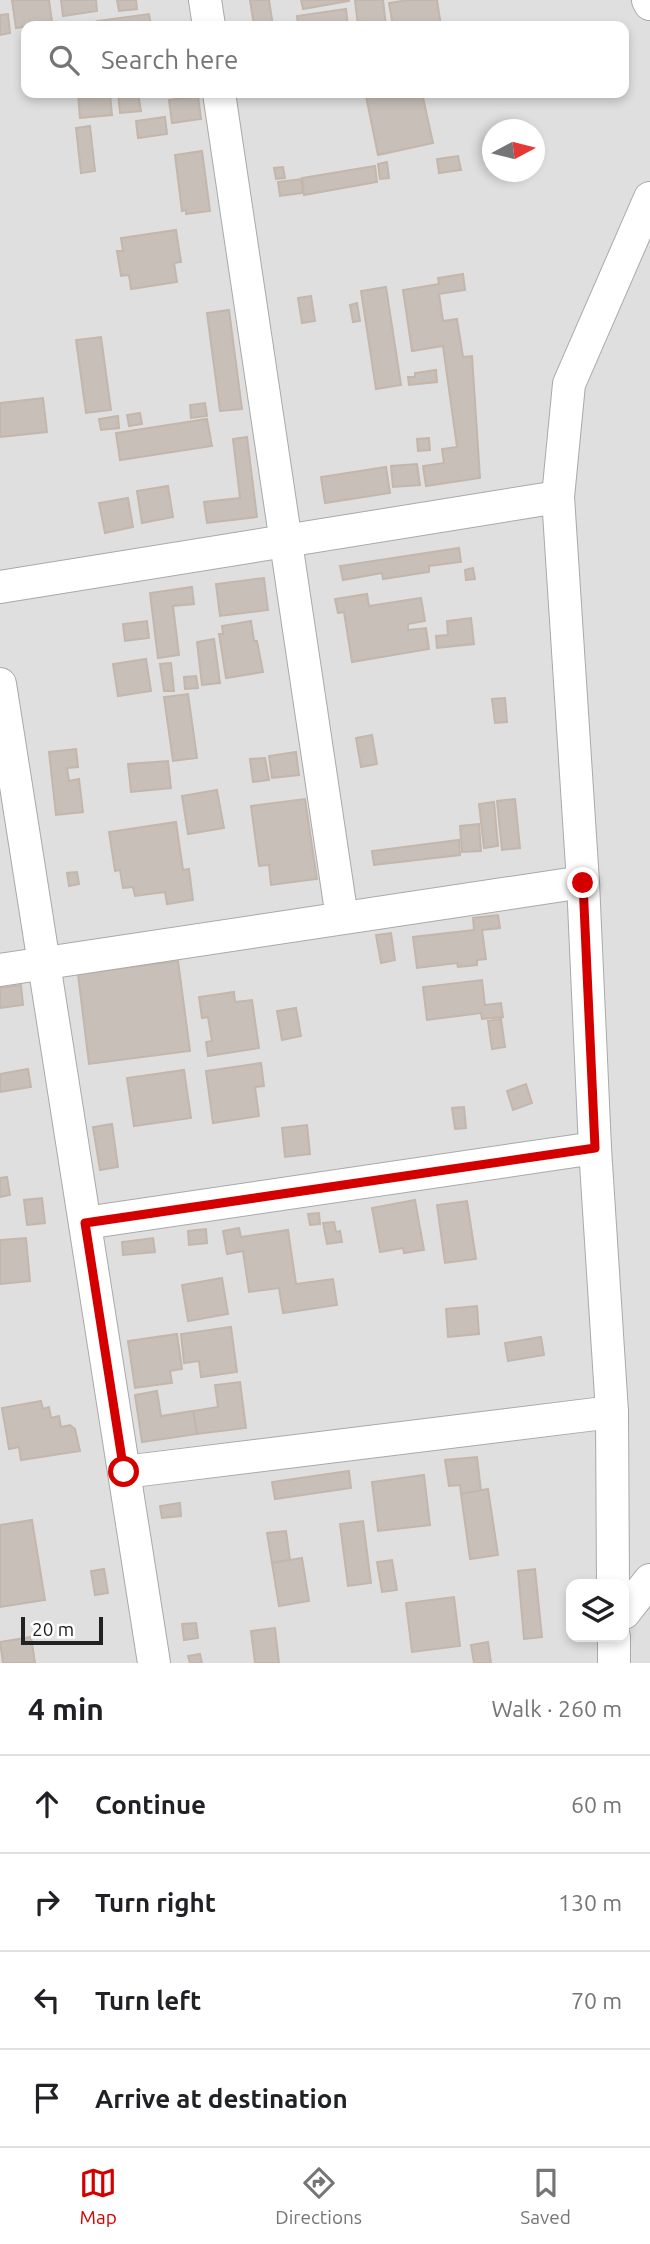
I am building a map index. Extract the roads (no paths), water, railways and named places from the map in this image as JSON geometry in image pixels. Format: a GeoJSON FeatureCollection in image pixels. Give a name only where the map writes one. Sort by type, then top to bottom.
{"type":"FeatureCollection","features":[{"type":"Feature","properties":{"kind":"street"},"geometry":{"type":"LineString","coordinates":[[205,0],[208,21]]}},
{"type":"Feature","properties":{"kind":"street"},"geometry":{"type":"LineString","coordinates":[[220,98],[342,918]]}},
{"type":"Feature","properties":{"kind":"street"},"geometry":{"type":"LineString","coordinates":[[613,1579],[612,1412],[595,1148],[583,883],[558,498],[569,384],[650,198]]}},
{"type":"Feature","properties":{"kind":"street"},"geometry":{"type":"LineString","coordinates":[[0,587],[558,498]]}},
{"type":"Feature","properties":{"kind":"street"},"geometry":{"type":"LineString","coordinates":[[0,684],[154,1663]]}},
{"type":"Feature","properties":{"kind":"street"},"geometry":{"type":"LineString","coordinates":[[0,970],[583,883]]}},
{"type":"Feature","properties":{"kind":"street"},"geometry":{"type":"LineString","coordinates":[[85,1223],[595,1148]]}},
{"type":"Feature","properties":{"kind":"street"},"geometry":{"type":"LineString","coordinates":[[124,1472],[612,1412]]}},
{"type":"Feature","properties":{"kind":"street"},"geometry":{"type":"LineString","coordinates":[[629,1606],[650,1580]]}},
{"type":"Feature","properties":{"kind":"street"},"geometry":{"type":"LineString","coordinates":[[614,1642],[614,1663]]}}]}
